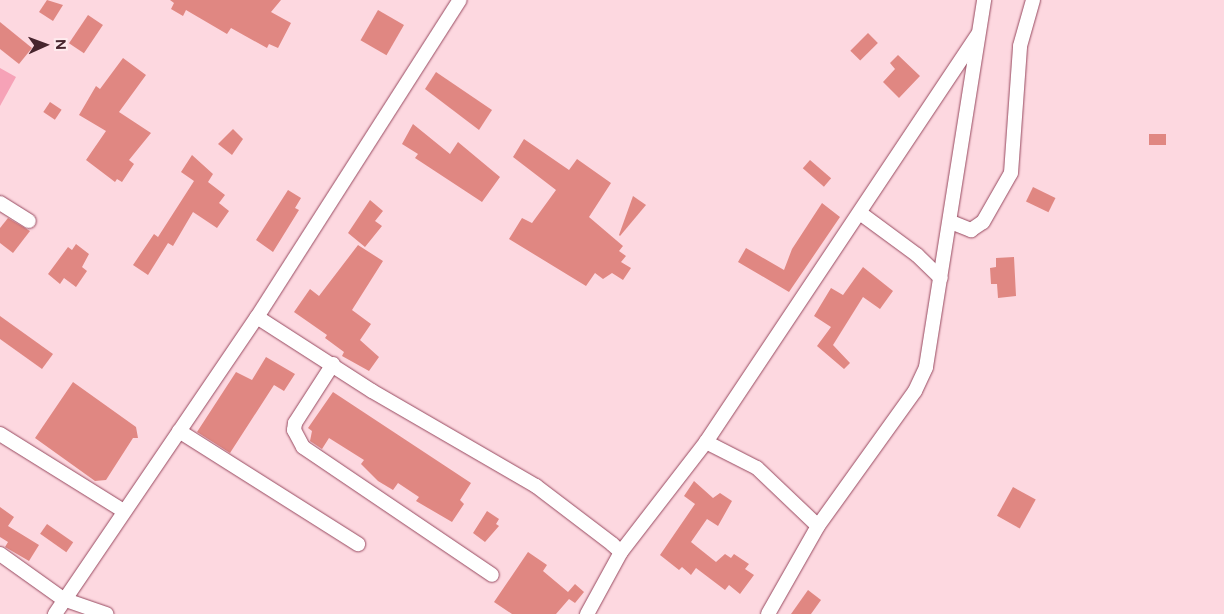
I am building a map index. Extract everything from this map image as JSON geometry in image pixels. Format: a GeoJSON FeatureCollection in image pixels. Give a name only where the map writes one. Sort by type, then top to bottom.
{"type":"FeatureCollection","features":[{"type":"Feature","properties":{"kind":"street"},"geometry":{"type":"LineString","coordinates":[[55,614],[63,599],[92,561],[122,510],[257,317],[459,0]]}},
{"type":"Feature","properties":{"kind":"street"},"geometry":{"type":"LineString","coordinates":[[768,614],[818,526],[915,391],[932,342],[984,0]]}},
{"type":"Feature","properties":{"kind":"street"},"geometry":{"type":"LineString","coordinates":[[951,222],[971,230],[983,222],[1011,173],[1020,46],[1033,0]]}},
{"type":"Feature","properties":{"kind":"street"},"geometry":{"type":"LineString","coordinates":[[587,614],[621,552],[706,442],[980,31]]}},
{"type":"Feature","properties":{"kind":"street"},"geometry":{"type":"LineString","coordinates":[[0,203],[30,221]]}},
{"type":"Feature","properties":{"kind":"street"},"geometry":{"type":"LineString","coordinates":[[860,213],[917,255],[941,278]]}},
{"type":"Feature","properties":{"kind":"street"},"geometry":{"type":"LineString","coordinates":[[257,317],[333,364],[372,391],[536,486],[621,552]]}},
{"type":"Feature","properties":{"kind":"street"},"geometry":{"type":"LineString","coordinates":[[333,364],[295,423],[294,430],[303,447],[492,575]]}},
{"type":"Feature","properties":{"kind":"street"},"geometry":{"type":"LineString","coordinates":[[179,431],[358,544]]}},
{"type":"Feature","properties":{"kind":"street"},"geometry":{"type":"LineString","coordinates":[[0,434],[122,510]]}},
{"type":"Feature","properties":{"kind":"street"},"geometry":{"type":"LineString","coordinates":[[706,442],[757,468],[818,526]]}},
{"type":"Feature","properties":{"kind":"street"},"geometry":{"type":"LineString","coordinates":[[0,554],[63,599],[106,614]]}},
{"type":"Feature","properties":{"kind":"shaded area"},"geometry":{"type":"Polygon","coordinates":[[[0,68],[16,77],[0,106],[0,68]]]}},
{"type":"Feature","properties":{"kind":"building"},"geometry":{"type":"Polygon","coordinates":[[[47,0],[63,5],[53,21],[39,12],[47,0]]]}},
{"type":"Feature","properties":{"kind":"building"},"geometry":{"type":"Polygon","coordinates":[[[170,0],[281,0],[271,12],[291,23],[278,48],[269,44],[267,48],[231,28],[227,34],[186,10],[183,16],[171,9],[174,3],[170,0]]]}},
{"type":"Feature","properties":{"kind":"building"},"geometry":{"type":"Polygon","coordinates":[[[378,10],[404,25],[386,55],[360,40],[378,10]]]}},
{"type":"Feature","properties":{"kind":"building"},"geometry":{"type":"Polygon","coordinates":[[[88,15],[103,25],[84,53],[69,43],[88,15]]]}},
{"type":"Feature","properties":{"kind":"building"},"geometry":{"type":"Polygon","coordinates":[[[0,22],[32,48],[19,64],[0,49],[0,22]]]}},
{"type":"Feature","properties":{"kind":"building"},"geometry":{"type":"Polygon","coordinates":[[[868,33],[878,43],[860,61],[850,51],[868,33]]]}},
{"type":"Feature","properties":{"kind":"building"},"geometry":{"type":"Polygon","coordinates":[[[898,55],[920,76],[899,98],[883,82],[895,69],[890,63],[898,55]]]}},
{"type":"Feature","properties":{"kind":"building"},"geometry":{"type":"Polygon","coordinates":[[[123,58],[146,75],[119,112],[151,133],[129,160],[134,164],[122,182],[117,179],[115,182],[86,160],[106,131],[79,115],[96,86],[100,89],[123,58]]]}},
{"type":"Feature","properties":{"kind":"building"},"geometry":{"type":"Polygon","coordinates":[[[436,72],[492,110],[479,130],[425,89],[436,72]]]}},
{"type":"Feature","properties":{"kind":"building"},"geometry":{"type":"Polygon","coordinates":[[[50,102],[62,110],[55,120],[43,112],[50,102]]]}},
{"type":"Feature","properties":{"kind":"building"},"geometry":{"type":"Polygon","coordinates":[[[413,124],[450,154],[458,142],[500,177],[482,202],[415,158],[418,154],[402,144],[413,124]]]}},
{"type":"Feature","properties":{"kind":"building"},"geometry":{"type":"Polygon","coordinates":[[[233,129],[243,139],[232,155],[218,144],[233,129]]]}},
{"type":"Feature","properties":{"kind":"building"},"geometry":{"type":"Polygon","coordinates":[[[1149,134],[1166,134],[1166,145],[1149,145],[1149,134]]]}},
{"type":"Feature","properties":{"kind":"building"},"geometry":{"type":"Polygon","coordinates":[[[524,139],[569,170],[577,159],[611,183],[589,217],[623,246],[619,251],[626,256],[621,262],[631,268],[623,280],[612,273],[603,279],[595,273],[586,286],[509,239],[522,218],[532,223],[556,190],[513,157],[524,139]]]}},
{"type":"Feature","properties":{"kind":"building"},"geometry":{"type":"Polygon","coordinates":[[[192,155],[213,174],[208,182],[225,195],[219,203],[229,211],[217,228],[193,212],[173,246],[168,243],[148,275],[133,265],[154,234],[158,237],[194,181],[181,172],[192,155]]]}},
{"type":"Feature","properties":{"kind":"building"},"geometry":{"type":"Polygon","coordinates":[[[810,160],[831,178],[824,187],[803,168],[810,160]]]}},
{"type":"Feature","properties":{"kind":"building"},"geometry":{"type":"Polygon","coordinates":[[[1033,187],[1055,198],[1048,212],[1026,201],[1033,187]]]}},
{"type":"Feature","properties":{"kind":"building"},"geometry":{"type":"Polygon","coordinates":[[[288,190],[301,198],[295,208],[299,210],[273,252],[256,240],[288,190]]]}},
{"type":"Feature","properties":{"kind":"building"},"geometry":{"type":"Polygon","coordinates":[[[633,196],[646,205],[620,236],[619,235],[633,196]]]}},
{"type":"Feature","properties":{"kind":"building"},"geometry":{"type":"Polygon","coordinates":[[[370,200],[383,211],[375,221],[382,226],[365,247],[348,233],[370,200]]]}},
{"type":"Feature","properties":{"kind":"building"},"geometry":{"type":"Polygon","coordinates":[[[822,203],[840,217],[789,292],[738,262],[746,248],[784,270],[792,249],[822,203]]]}},
{"type":"Feature","properties":{"kind":"building"},"geometry":{"type":"Polygon","coordinates":[[[8,218],[30,231],[13,253],[0,243],[0,228],[8,218]]]}},
{"type":"Feature","properties":{"kind":"building"},"geometry":{"type":"Polygon","coordinates":[[[76,244],[89,254],[82,267],[87,271],[76,287],[64,278],[60,284],[48,274],[68,247],[72,250],[76,244]]]}},
{"type":"Feature","properties":{"kind":"building"},"geometry":{"type":"Polygon","coordinates":[[[358,245],[383,261],[352,310],[371,324],[360,340],[379,357],[369,371],[342,356],[344,352],[325,338],[327,335],[294,312],[310,289],[319,296],[358,245]]]}},
{"type":"Feature","properties":{"kind":"building"},"geometry":{"type":"Polygon","coordinates":[[[1014,257],[1016,296],[998,298],[997,284],[991,284],[990,268],[996,267],[996,258],[1014,257]]]}},
{"type":"Feature","properties":{"kind":"building"},"geometry":{"type":"Polygon","coordinates":[[[863,267],[893,291],[880,309],[863,297],[833,345],[850,363],[844,369],[817,346],[831,327],[814,316],[831,288],[843,295],[863,267]]]}},
{"type":"Feature","properties":{"kind":"building"},"geometry":{"type":"Polygon","coordinates":[[[0,316],[53,354],[42,369],[0,339],[0,316]]]}},
{"type":"Feature","properties":{"kind":"building"},"geometry":{"type":"Polygon","coordinates":[[[266,357],[295,374],[284,391],[274,385],[230,453],[197,432],[236,372],[252,380],[266,357]]]}},
{"type":"Feature","properties":{"kind":"building"},"geometry":{"type":"Polygon","coordinates":[[[73,382],[136,427],[138,438],[133,438],[106,480],[95,481],[35,438],[73,382]]]}},
{"type":"Feature","properties":{"kind":"building"},"geometry":{"type":"Polygon","coordinates":[[[333,392],[471,483],[460,500],[464,504],[452,522],[416,501],[419,497],[398,483],[393,490],[378,481],[361,464],[364,460],[329,438],[322,449],[310,441],[312,431],[308,428],[333,392]]]}},
{"type":"Feature","properties":{"kind":"building"},"geometry":{"type":"Polygon","coordinates":[[[694,481],[713,498],[720,493],[732,501],[718,526],[707,519],[691,542],[716,562],[725,554],[731,558],[734,554],[749,564],[745,569],[754,575],[740,594],[729,585],[725,590],[696,568],[691,575],[682,567],[679,570],[660,555],[695,504],[684,496],[694,481]]]}},
{"type":"Feature","properties":{"kind":"building"},"geometry":{"type":"Polygon","coordinates":[[[1013,487],[1036,500],[1020,528],[997,516],[1013,487]]]}},
{"type":"Feature","properties":{"kind":"building"},"geometry":{"type":"Polygon","coordinates":[[[0,507],[14,517],[8,526],[39,545],[29,561],[5,547],[8,542],[0,537],[0,507]]]}},
{"type":"Feature","properties":{"kind":"building"},"geometry":{"type":"Polygon","coordinates":[[[487,511],[499,519],[496,524],[499,526],[485,542],[473,533],[487,511]]]}},
{"type":"Feature","properties":{"kind":"building"},"geometry":{"type":"Polygon","coordinates":[[[47,524],[73,542],[66,552],[40,534],[47,524]]]}},
{"type":"Feature","properties":{"kind":"building"},"geometry":{"type":"Polygon","coordinates":[[[528,552],[547,565],[543,571],[568,592],[575,584],[584,592],[575,603],[569,599],[556,614],[512,614],[494,602],[528,552]]]}},
{"type":"Feature","properties":{"kind":"building"},"geometry":{"type":"Polygon","coordinates":[[[808,590],[821,600],[811,614],[791,614],[808,590]]]}}]}
